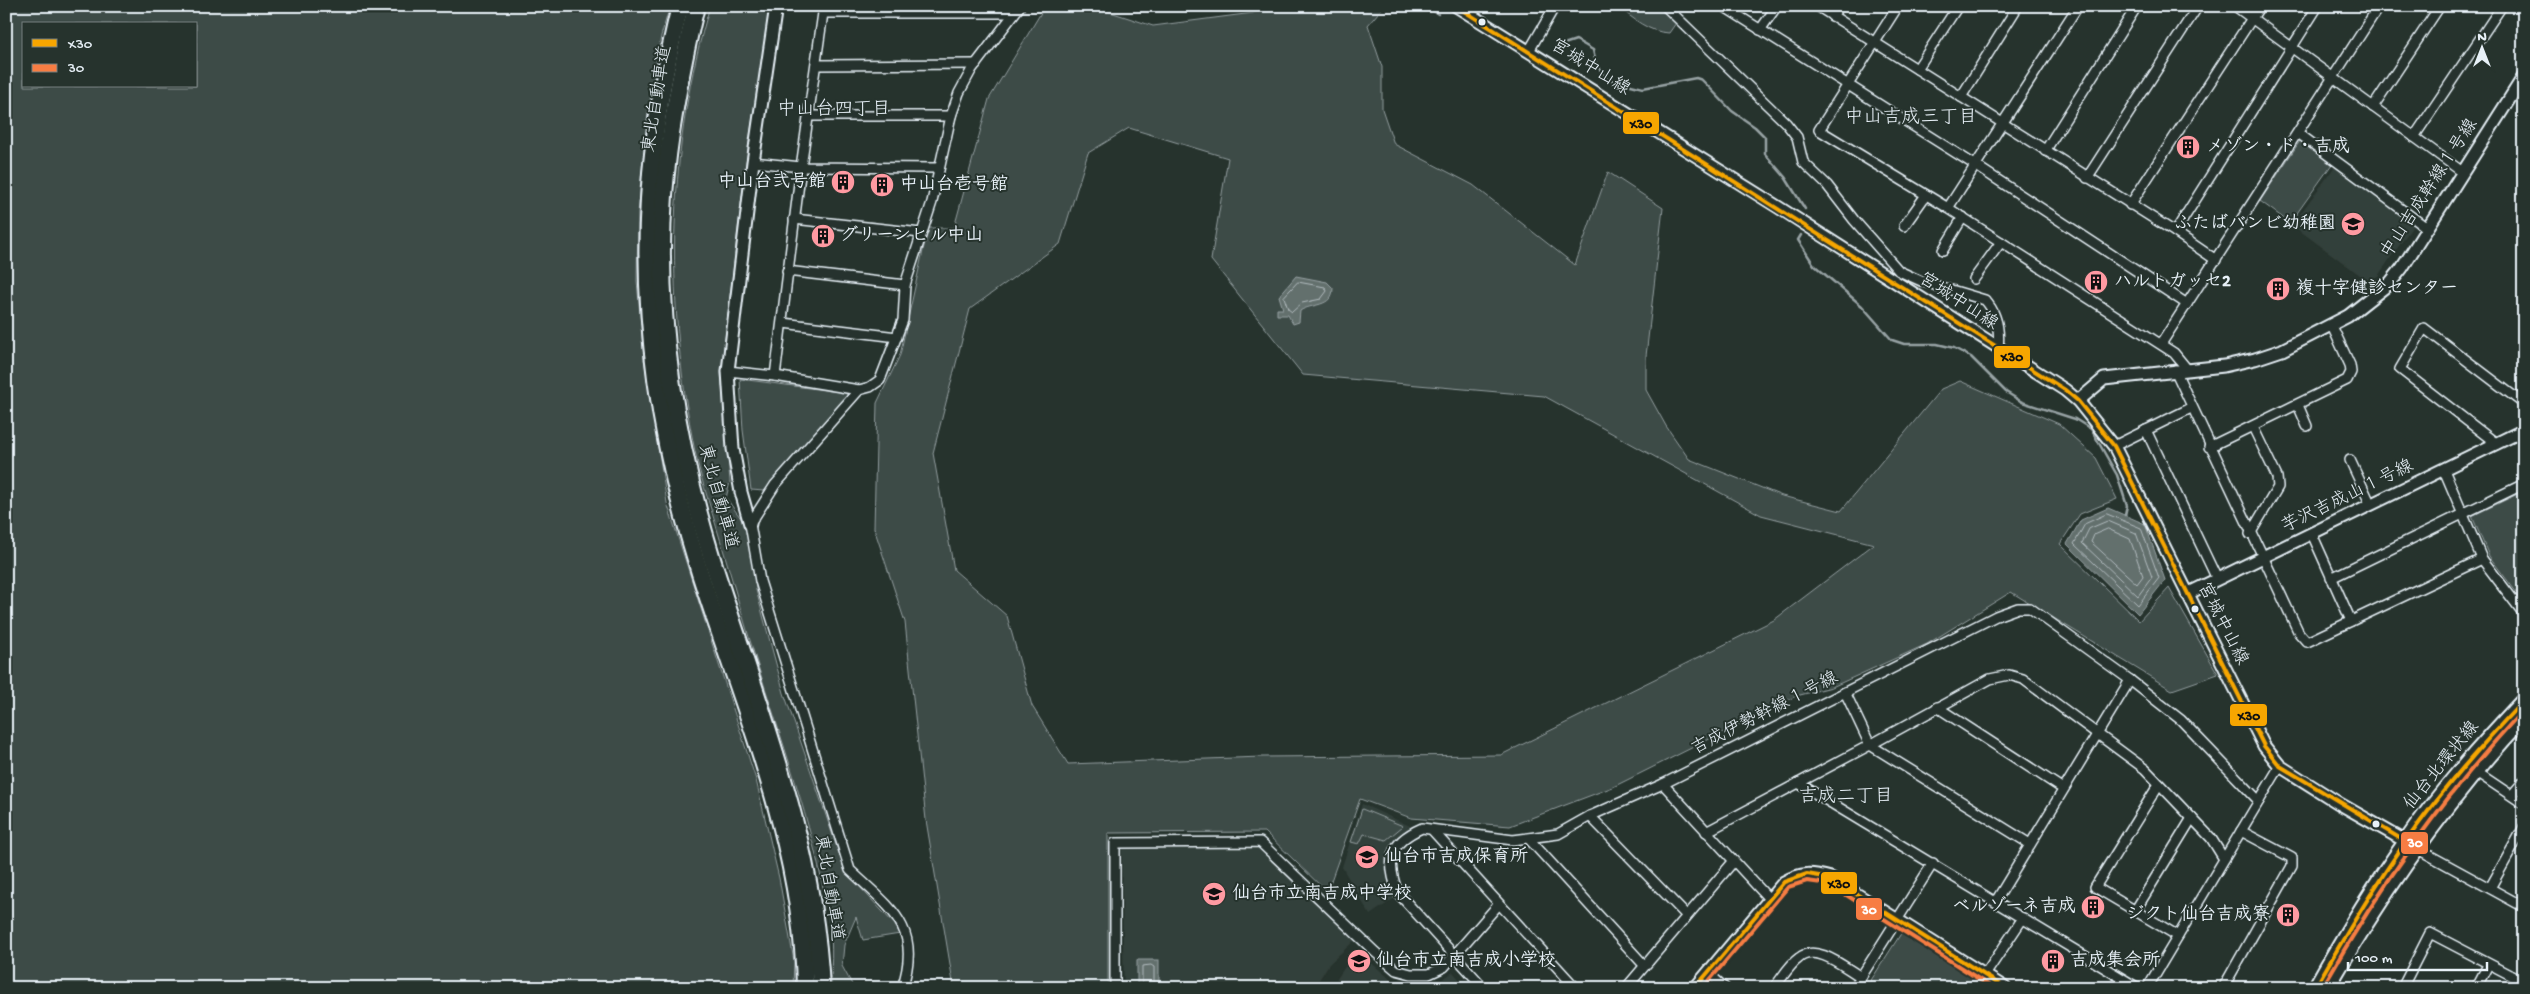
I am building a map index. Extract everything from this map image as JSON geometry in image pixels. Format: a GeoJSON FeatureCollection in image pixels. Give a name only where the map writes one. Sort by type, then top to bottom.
{"type":"FeatureCollection","features":[{"type":"Feature","properties":{"kind":"highway","name":"東北自動車道"},"geometry":{"type":"LineString","coordinates":[[680,6],[659,107],[650,188],[649,284],[658,400],[685,524],[778,812],[794,890],[802,946],[805,988]]}},
{"type":"Feature","properties":{"kind":"highway","name":"東北自動車道"},"geometry":{"type":"LineString","coordinates":[[696,6],[674,111],[664,197],[665,309],[674,398],[689,476],[712,559],[766,720],[795,818],[813,900],[821,988]]}},
{"type":"Feature","properties":{"kind":"main road","name":"仙台北環状線"},"geometry":{"type":"LineString","coordinates":[[2315,988],[2341,942],[2411,844],[2495,731],[2524,700]]}},
{"type":"Feature","properties":{"kind":"main road","name":"仙台北環状線"},"geometry":{"type":"LineString","coordinates":[[2327,988],[2411,844],[2524,717]]}},
{"type":"Feature","properties":{"kind":"street"},"geometry":{"type":"LineString","coordinates":[[776,6],[753,162],[728,371],[733,449],[741,492],[750,524],[760,581],[850,870],[896,916],[910,944],[909,969],[902,988]]}},
{"type":"Feature","properties":{"kind":"street","name":"宮城中山線"},"geometry":{"type":"LineString","coordinates":[[1456,6],[2065,390],[2078,402],[2114,446],[2264,746],[2280,766],[2340,804],[2411,844]]}},
{"type":"Feature","properties":{"kind":"street"},"geometry":{"type":"LineString","coordinates":[[1529,51],[1555,6]]}},
{"type":"Feature","properties":{"kind":"street"},"geometry":{"type":"LineString","coordinates":[[1665,6],[1786,123],[1797,137],[1803,162],[1827,185],[1854,220],[1899,271],[1921,281],[1985,300],[1992,308],[1998,324],[1998,349]]}},
{"type":"Feature","properties":{"kind":"street"},"geometry":{"type":"LineString","coordinates":[[1723,6],[1847,86],[1976,165],[2187,304]]}},
{"type":"Feature","properties":{"kind":"street"},"geometry":{"type":"LineString","coordinates":[[1760,30],[1777,6]]}},
{"type":"Feature","properties":{"kind":"street"},"geometry":{"type":"LineString","coordinates":[[1817,6],[2130,206],[2175,232],[2216,260]]}},
{"type":"Feature","properties":{"kind":"street"},"geometry":{"type":"LineString","coordinates":[[1832,16],[1839,6]]}},
{"type":"Feature","properties":{"kind":"street"},"geometry":{"type":"LineString","coordinates":[[1898,6],[1819,130],[1948,208],[2174,353],[2181,370],[2191,408],[2298,633],[2307,642],[2482,558]]}},
{"type":"Feature","properties":{"kind":"street"},"geometry":{"type":"LineString","coordinates":[[1917,69],[1958,6]]}},
{"type":"Feature","properties":{"kind":"street"},"geometry":{"type":"LineString","coordinates":[[1961,97],[2018,6]]}},
{"type":"Feature","properties":{"kind":"street"},"geometry":{"type":"LineString","coordinates":[[1948,208],[2078,6]]}},
{"type":"Feature","properties":{"kind":"street"},"geometry":{"type":"LineString","coordinates":[[2045,151],[2137,6]]}},
{"type":"Feature","properties":{"kind":"street"},"geometry":{"type":"LineString","coordinates":[[2087,178],[2198,6]]}},
{"type":"Feature","properties":{"kind":"street"},"geometry":{"type":"LineString","coordinates":[[2235,6],[2462,171]]}},
{"type":"Feature","properties":{"kind":"street"},"geometry":{"type":"LineString","coordinates":[[2130,206],[2260,6]]}},
{"type":"Feature","properties":{"kind":"street"},"geometry":{"type":"LineString","coordinates":[[2175,232],[2318,6]]}},
{"type":"Feature","properties":{"kind":"street"},"geometry":{"type":"LineString","coordinates":[[2161,344],[2379,6]]}},
{"type":"Feature","properties":{"kind":"street"},"geometry":{"type":"LineString","coordinates":[[2373,107],[2440,6]]}},
{"type":"Feature","properties":{"kind":"street"},"geometry":{"type":"LineString","coordinates":[[2414,137],[2502,6]]}},
{"type":"Feature","properties":{"kind":"street"},"geometry":{"type":"LineString","coordinates":[[775,376],[783,323],[787,270],[824,10],[1017,10]]}},
{"type":"Feature","properties":{"kind":"street"},"geometry":{"type":"LineString","coordinates":[[728,371],[775,376],[859,390],[870,387],[880,380],[903,320],[905,285],[932,202],[938,168],[958,93],[976,64],[1017,10]]}},
{"type":"Feature","properties":{"kind":"street"},"geometry":{"type":"LineString","coordinates":[[816,65],[976,64]]}},
{"type":"Feature","properties":{"kind":"street","name":"中山吉成幹線１号線"},"geometry":{"type":"LineString","coordinates":[[2078,402],[2104,379],[2224,366],[2255,359],[2297,344],[2332,326],[2370,300],[2390,283],[2402,268],[2524,76]]}},
{"type":"Feature","properties":{"kind":"street"},"geometry":{"type":"LineString","coordinates":[[809,116],[951,116]]}},
{"type":"Feature","properties":{"kind":"street"},"geometry":{"type":"LineString","coordinates":[[2298,133],[2426,228]]}},
{"type":"Feature","properties":{"kind":"street"},"geometry":{"type":"LineString","coordinates":[[753,162],[801,167],[938,168]]}},
{"type":"Feature","properties":{"kind":"street"},"geometry":{"type":"LineString","coordinates":[[1904,226],[1926,195]]}},
{"type":"Feature","properties":{"kind":"street"},"geometry":{"type":"LineString","coordinates":[[1943,250],[1963,218]]}},
{"type":"Feature","properties":{"kind":"street"},"geometry":{"type":"LineString","coordinates":[[794,219],[921,233]]}},
{"type":"Feature","properties":{"kind":"street"},"geometry":{"type":"LineString","coordinates":[[1974,279],[2001,242]]}},
{"type":"Feature","properties":{"kind":"street"},"geometry":{"type":"LineString","coordinates":[[787,270],[905,285]]}},
{"type":"Feature","properties":{"kind":"street"},"geometry":{"type":"LineString","coordinates":[[783,323],[897,337]]}},
{"type":"Feature","properties":{"kind":"street"},"geometry":{"type":"LineString","coordinates":[[2209,447],[2298,406],[2339,386],[2347,380],[2351,372],[2332,326]]}},
{"type":"Feature","properties":{"kind":"street"},"geometry":{"type":"LineString","coordinates":[[2497,444],[2400,369],[2424,328],[2524,404]]}},
{"type":"Feature","properties":{"kind":"street"},"geometry":{"type":"LineString","coordinates":[[750,524],[775,485],[859,390]]}},
{"type":"Feature","properties":{"kind":"street"},"geometry":{"type":"LineString","coordinates":[[2298,406],[2307,426]]}},
{"type":"Feature","properties":{"kind":"street"},"geometry":{"type":"LineString","coordinates":[[2114,446],[2191,408]]}},
{"type":"Feature","properties":{"kind":"street"},"geometry":{"type":"LineString","coordinates":[[2250,534],[2278,487],[2277,477],[2253,427]]}},
{"type":"Feature","properties":{"kind":"street"},"geometry":{"type":"LineString","coordinates":[[2146,430],[2217,580]]}},
{"type":"Feature","properties":{"kind":"street","name":"芋沢吉成山１号線"},"geometry":{"type":"LineString","coordinates":[[2187,594],[2524,430]]}},
{"type":"Feature","properties":{"kind":"street"},"geometry":{"type":"LineString","coordinates":[[2350,460],[2371,506]]}},
{"type":"Feature","properties":{"kind":"street"},"geometry":{"type":"LineString","coordinates":[[2444,470],[2482,558],[2524,614]]}},
{"type":"Feature","properties":{"kind":"street"},"geometry":{"type":"LineString","coordinates":[[2331,578],[2524,484]]}},
{"type":"Feature","properties":{"kind":"street"},"geometry":{"type":"LineString","coordinates":[[2312,534],[2351,621]]}},
{"type":"Feature","properties":{"kind":"street","name":"吉成伊勢幹線１号線"},"geometry":{"type":"LineString","coordinates":[[1484,988],[1398,893],[1393,879],[1390,860],[1395,846],[1409,834],[1422,828],[1433,831],[1513,840],[1558,834],[1590,816],[1663,784],[1996,616],[2018,608],[2030,608],[2130,680],[2181,720],[2259,801]]}},
{"type":"Feature","properties":{"kind":"street"},"geometry":{"type":"LineString","coordinates":[[1706,832],[1870,745],[1994,676],[2009,675],[2023,679],[2146,769],[2211,838],[2224,859]]}},
{"type":"Feature","properties":{"kind":"street"},"geometry":{"type":"LineString","coordinates":[[1996,901],[2130,680]]}},
{"type":"Feature","properties":{"kind":"street"},"geometry":{"type":"LineString","coordinates":[[1845,692],[1870,745],[2030,844]]}},
{"type":"Feature","properties":{"kind":"street"},"geometry":{"type":"LineString","coordinates":[[1937,707],[2063,789]]}},
{"type":"Feature","properties":{"kind":"street"},"geometry":{"type":"LineString","coordinates":[[2147,988],[2280,766]]}},
{"type":"Feature","properties":{"kind":"street"},"geometry":{"type":"LineString","coordinates":[[2476,771],[2524,804]]}},
{"type":"Feature","properties":{"kind":"street"},"geometry":{"type":"LineString","coordinates":[[2512,795],[2524,781]]}},
{"type":"Feature","properties":{"kind":"street"},"geometry":{"type":"LineString","coordinates":[[1798,783],[2138,988]]}},
{"type":"Feature","properties":{"kind":"street"},"geometry":{"type":"LineString","coordinates":[[1663,784],[1770,900]]}},
{"type":"Feature","properties":{"kind":"street"},"geometry":{"type":"LineString","coordinates":[[2159,784],[2095,887],[2178,936]]}},
{"type":"Feature","properties":{"kind":"street"},"geometry":{"type":"LineString","coordinates":[[1590,816],[1686,915]]}},
{"type":"Feature","properties":{"kind":"street"},"geometry":{"type":"LineString","coordinates":[[2135,911],[2192,818]]}},
{"type":"Feature","properties":{"kind":"street"},"geometry":{"type":"LineString","coordinates":[[2490,888],[2524,827]]}},
{"type":"Feature","properties":{"kind":"street"},"geometry":{"type":"LineString","coordinates":[[1433,831],[1576,988]]}},
{"type":"Feature","properties":{"kind":"street"},"geometry":{"type":"LineString","coordinates":[[2223,988],[2292,866],[2292,858],[2241,831]]}},
{"type":"Feature","properties":{"kind":"street"},"geometry":{"type":"LineString","coordinates":[[1529,839],[1644,965]]}},
{"type":"Feature","properties":{"kind":"street"},"geometry":{"type":"LineString","coordinates":[[1115,988],[1115,843],[1260,842],[1396,970],[1411,974],[1428,974],[1444,967],[1499,904]]}},
{"type":"Feature","properties":{"kind":"street"},"geometry":{"type":"LineString","coordinates":[[2411,844],[2524,907]]}},
{"type":"Feature","properties":{"kind":"street"},"geometry":{"type":"LineString","coordinates":[[1626,988],[1686,915],[1733,862]]}},
{"type":"Feature","properties":{"kind":"street"},"geometry":{"type":"LineString","coordinates":[[1854,988],[1933,864]]}},
{"type":"Feature","properties":{"kind":"street"},"geometry":{"type":"LineString","coordinates":[[1695,988],[1784,882],[1797,875],[1812,873],[1831,878],[2006,988]]}},
{"type":"Feature","properties":{"kind":"street"},"geometry":{"type":"LineString","coordinates":[[1985,974],[2023,918]]}},
{"type":"Feature","properties":{"kind":"street"},"geometry":{"type":"LineString","coordinates":[[2402,988],[2430,933],[2524,982]]}},
{"type":"Feature","properties":{"kind":"street"},"geometry":{"type":"LineString","coordinates":[[1774,988],[1798,958],[1807,953],[1818,953],[1862,977]]}},
{"type":"Feature","properties":{"kind":"street"},"geometry":{"type":"LineString","coordinates":[[2476,988],[2488,964]]}},
{"type":"Feature","properties":{"kind":"street"},"geometry":{"type":"LineString","coordinates":[[1708,973],[1725,988]]}},
{"type":"Feature","properties":{"kind":"shaded area"},"geometry":{"type":"Polygon","coordinates":[[[6,6],[670,6],[661,36],[648,113],[638,213],[637,281],[644,359],[667,503],[756,780],[779,878],[794,961],[793,988],[6,988],[6,6]]]}},
{"type":"Feature","properties":{"kind":"shaded area"},"geometry":{"type":"Polygon","coordinates":[[[710,6],[770,6],[746,162],[721,373],[730,482],[726,498],[748,528],[756,590],[784,693],[845,871],[895,925],[900,934],[863,940],[856,917],[844,945],[842,966],[854,988],[831,988],[831,935],[817,861],[800,796],[749,637],[701,475],[683,382],[675,274],[675,220],[686,112],[696,59],[710,6]]]}},
{"type":"Feature","properties":{"kind":"shaded area"},"geometry":{"type":"Polygon","coordinates":[[[1045,6],[1092,6],[1153,26],[1253,13],[1267,6],[1384,6],[1368,25],[1382,67],[1382,109],[1394,144],[1473,185],[1575,265],[1608,172],[1663,208],[1646,356],[1646,390],[1666,426],[1689,459],[1782,496],[1841,511],[1941,389],[1960,381],[2059,424],[2096,458],[2117,499],[2080,514],[2060,544],[2139,621],[2169,588],[2218,674],[2172,690],[2011,592],[1927,644],[1832,687],[1796,696],[1613,787],[1510,826],[1411,818],[1360,799],[1327,892],[1265,832],[1108,833],[1108,988],[954,988],[926,820],[905,622],[874,528],[877,403],[900,355],[928,228],[954,228],[989,99],[1045,6]],[[1129,128],[1088,153],[1060,244],[970,309],[933,453],[954,570],[1007,616],[1032,706],[1068,764],[1262,757],[1501,755],[1774,620],[1874,544],[1761,515],[1544,396],[1303,375],[1211,260],[1228,158],[1129,128]]]}},
{"type":"Feature","properties":{"kind":"shaded area"},"geometry":{"type":"Polygon","coordinates":[[[1617,6],[1659,6],[1676,23],[1669,33],[1654,30],[1629,16],[1617,6]]]}},
{"type":"Feature","properties":{"kind":"shaded area"},"geometry":{"type":"Polygon","coordinates":[[[2300,141],[2332,164],[2290,223],[2260,201],[2300,141]]]}},
{"type":"Feature","properties":{"kind":"shaded area","name":"ふたばバンビ幼稚園"},"geometry":{"type":"Polygon","coordinates":[[[2336,165],[2415,223],[2378,276],[2368,281],[2292,225],[2336,165]]]}},
{"type":"Feature","properties":{"kind":"shaded area"},"geometry":{"type":"Polygon","coordinates":[[[740,379],[847,393],[846,398],[764,491],[751,490],[743,430],[740,379]]]}},
{"type":"Feature","properties":{"kind":"shaded area"},"geometry":{"type":"Polygon","coordinates":[[[2524,491],[2523,601],[2489,556],[2472,516],[2524,491]]]}},
{"type":"Feature","properties":{"kind":"shaded area","name":"仙台市吉成保育所"},"geometry":{"type":"Polygon","coordinates":[[[1362,804],[1410,826],[1390,847],[1386,869],[1388,884],[1395,898],[1370,915],[1342,867],[1362,804]]]}},
{"type":"Feature","properties":{"kind":"shaded area"},"geometry":{"type":"Polygon","coordinates":[[[1362,809],[1403,826],[1386,840],[1364,834],[1359,844],[1351,842],[1362,809]]]}},
{"type":"Feature","properties":{"kind":"shaded area","name":"仙台市立南吉成中学校"},"geometry":{"type":"Polygon","coordinates":[[[1257,846],[1355,940],[1329,964],[1314,988],[1124,988],[1121,847],[1257,846]]]}},
{"type":"Feature","properties":{"kind":"shaded area"},"geometry":{"type":"Polygon","coordinates":[[[1903,932],[1993,988],[1866,988],[1903,932]]]}},
{"type":"Feature","properties":{"kind":"shaded area","name":"仙台市立南吉成小学校"},"geometry":{"type":"Polygon","coordinates":[[[1356,950],[1395,983],[1423,985],[1440,981],[1453,972],[1467,988],[1331,988],[1356,950]]]}},
{"type":"Feature","properties":{"kind":"water"},"geometry":{"type":"Polygon","coordinates":[[[1296,276],[1327,282],[1333,288],[1329,299],[1321,304],[1300,311],[1299,322],[1293,324],[1288,315],[1277,315],[1277,309],[1283,309],[1279,296],[1296,276]]]}},
{"type":"Feature","properties":{"kind":"water"},"geometry":{"type":"Polygon","coordinates":[[[2108,508],[2145,524],[2165,580],[2138,614],[2067,544],[2081,520],[2108,508]]]}},
{"type":"Feature","properties":{"kind":"water"},"geometry":{"type":"Polygon","coordinates":[[[1137,960],[1159,960],[1159,988],[1137,988],[1137,960]]]}},
{"type":"Feature","properties":{"kind":"waterway"},"geometry":{"type":"LineString","coordinates":[[1159,6],[1168,9],[1188,6]]}},
{"type":"Feature","properties":{"kind":"waterway"},"geometry":{"type":"LineString","coordinates":[[1426,6],[1438,14]]}},
{"type":"Feature","properties":{"kind":"waterway"},"geometry":{"type":"LineString","coordinates":[[1555,47],[1576,40],[1593,50],[1596,64],[1607,79],[1643,88],[1696,78],[1702,80],[1732,111],[1755,127],[1765,137],[1765,154],[1785,177],[1805,209]]}},
{"type":"Feature","properties":{"kind":"waterway"},"geometry":{"type":"LineString","coordinates":[[1801,235],[1798,240],[1814,265],[1862,306],[1892,340],[1904,344],[1937,344],[1954,348],[1971,357],[2006,392],[2022,402],[2075,419],[2091,429],[2117,475],[2127,506],[2125,515]]}},
{"type":"Feature","properties":{"kind":"transit line","name":"X30"},"geometry":{"type":"LineString","coordinates":[[1456,6],[2065,390],[2078,401],[2114,446],[2264,746],[2280,766],[2416,848]]}},
{"type":"Feature","properties":{"kind":"transit line","name":"X30"},"geometry":{"type":"LineString","coordinates":[[2315,988],[2370,895],[2400,850],[2465,765],[2524,700]]}},
{"type":"Feature","properties":{"kind":"transit line","name":"30"},"geometry":{"type":"LineString","coordinates":[[2322,988],[2390,877],[2467,775],[2524,709]]}},
{"type":"Feature","properties":{"kind":"transit line","name":"X30"},"geometry":{"type":"LineString","coordinates":[[1695,988],[1784,882],[1807,874],[1831,878],[2005,988]]}},
{"type":"Feature","properties":{"kind":"transit line","name":"30"},"geometry":{"type":"LineString","coordinates":[[1703,988],[1788,887],[1807,881],[1829,884],[1993,988]]}},
{"type":"Feature","properties":{"kind":"place","name":"メゾン・ド・吉成"},"geometry":{"type":"Point","coordinates":[2188,147]}},
{"type":"Feature","properties":{"kind":"place","name":"中山台弐号館"},"geometry":{"type":"Point","coordinates":[843,182]}},
{"type":"Feature","properties":{"kind":"place","name":"中山台壱号館"},"geometry":{"type":"Point","coordinates":[882,185]}},
{"type":"Feature","properties":{"kind":"place","name":"ふたばバンビ幼稚園"},"geometry":{"type":"Point","coordinates":[2353,224]}},
{"type":"Feature","properties":{"kind":"place","name":"グリーンヒル中山"},"geometry":{"type":"Point","coordinates":[823,236]}},
{"type":"Feature","properties":{"kind":"place","name":"ハルトガッセ2"},"geometry":{"type":"Point","coordinates":[2096,282]}},
{"type":"Feature","properties":{"kind":"place","name":"複十字健診センター"},"geometry":{"type":"Point","coordinates":[2278,289]}},
{"type":"Feature","properties":{"kind":"place","name":"仙台市吉成保育所"},"geometry":{"type":"Point","coordinates":[1367,857]}},
{"type":"Feature","properties":{"kind":"place","name":"仙台市立南吉成中学校"},"geometry":{"type":"Point","coordinates":[1214,894]}},
{"type":"Feature","properties":{"kind":"place","name":"ベルゾーネ吉成"},"geometry":{"type":"Point","coordinates":[2093,907]}},
{"type":"Feature","properties":{"kind":"place","name":"ジクト仙台吉成寮"},"geometry":{"type":"Point","coordinates":[2288,915]}},
{"type":"Feature","properties":{"kind":"place","name":"仙台市立南吉成小学校"},"geometry":{"type":"Point","coordinates":[1359,961]}},
{"type":"Feature","properties":{"kind":"place","name":"吉成集会所"},"geometry":{"type":"Point","coordinates":[2053,961]}},
{"type":"Feature","properties":{"kind":"district","name":"中山台四丁目"},"geometry":{"type":"Point","coordinates":[834,110]}},
{"type":"Feature","properties":{"kind":"district","name":"中山吉成三丁目"},"geometry":{"type":"Point","coordinates":[1911,118]}},
{"type":"Feature","properties":{"kind":"district","name":"吉成二丁目"},"geometry":{"type":"Point","coordinates":[1846,797]}}]}
